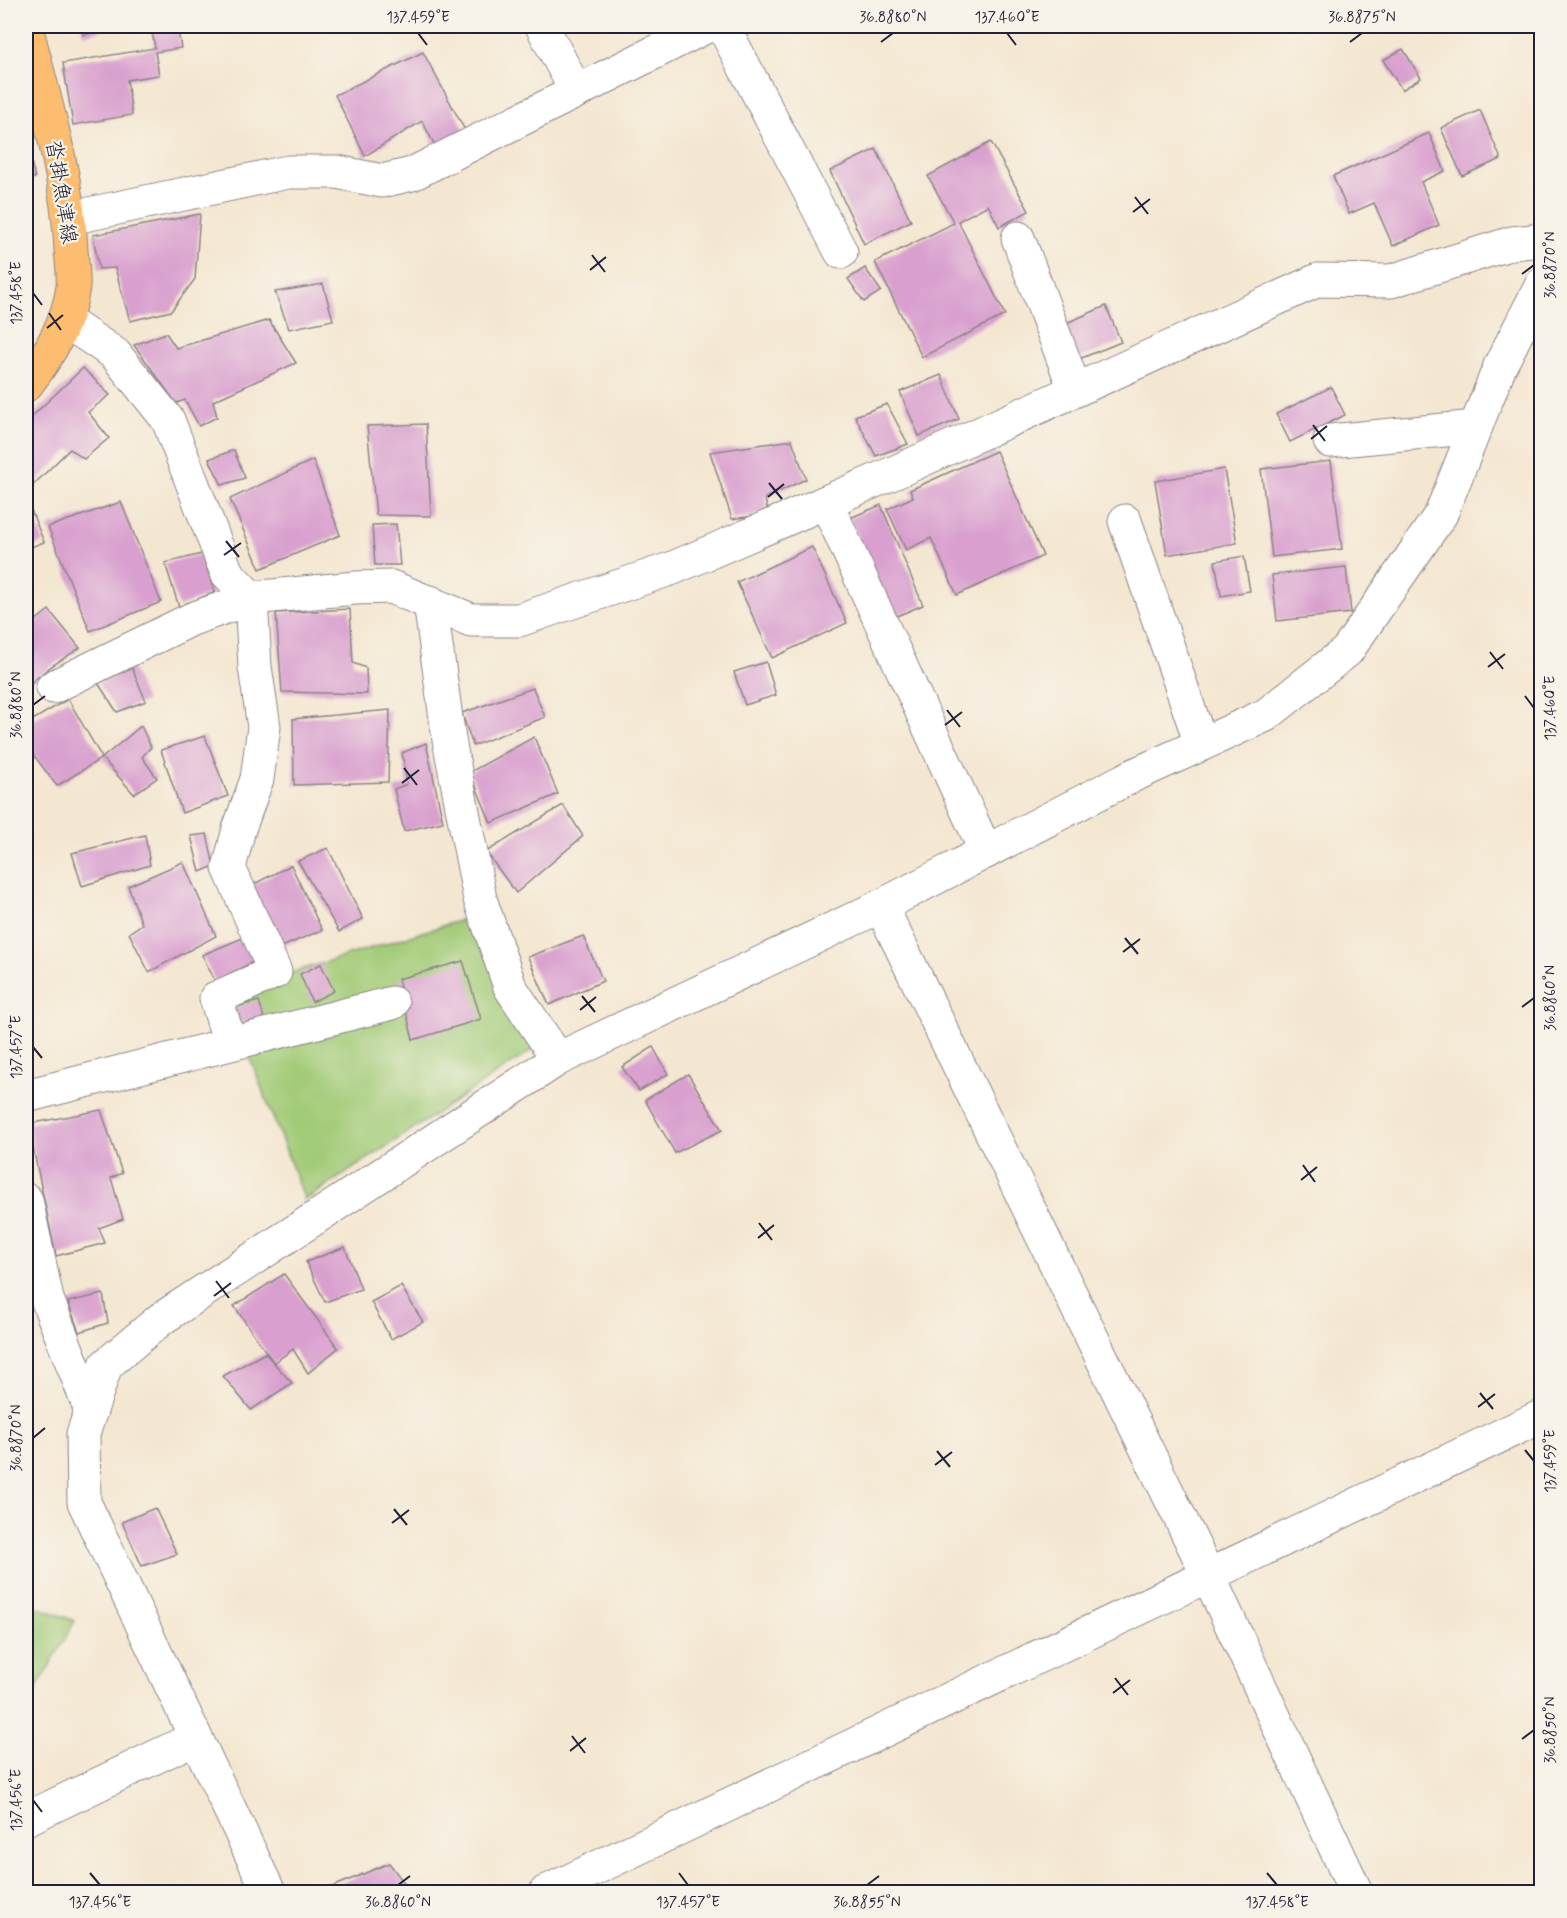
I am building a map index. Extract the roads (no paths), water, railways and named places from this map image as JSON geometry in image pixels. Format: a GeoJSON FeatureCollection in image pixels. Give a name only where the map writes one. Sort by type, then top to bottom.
{"type":"FeatureCollection","features":[{"type":"Feature","properties":{"kind":"main road","name":"沓掛魚津線"},"geometry":{"type":"LineString","coordinates":[[26,26],[70,218],[73,286],[64,320],[44,362],[26,385]]}},
{"type":"Feature","properties":{"kind":"street"},"geometry":{"type":"LineString","coordinates":[[542,26],[576,91]]}},
{"type":"Feature","properties":{"kind":"street"},"geometry":{"type":"LineString","coordinates":[[70,218],[288,172],[337,172],[382,181],[412,174],[707,26]]}},
{"type":"Feature","properties":{"kind":"street"},"geometry":{"type":"LineString","coordinates":[[723,26],[841,252]]}},
{"type":"Feature","properties":{"kind":"street"},"geometry":{"type":"LineString","coordinates":[[1018,238],[1076,390]]}},
{"type":"Feature","properties":{"kind":"street"},"geometry":{"type":"LineString","coordinates":[[53,687],[192,619],[251,598],[355,588],[391,587],[471,620],[519,620],[673,568],[826,502],[1318,280],[1391,281],[1512,243],[1542,240]]}},
{"type":"Feature","properties":{"kind":"street"},"geometry":{"type":"LineString","coordinates":[[269,1893],[84,1502],[83,1434],[106,1365],[161,1319],[558,1059],[881,906],[1132,776],[1266,715],[1347,651],[1441,514],[1500,366],[1542,284]]}},
{"type":"Feature","properties":{"kind":"street"},"geometry":{"type":"LineString","coordinates":[[64,320],[115,354],[168,420],[227,573],[251,598],[255,667],[264,727],[257,779],[239,829],[229,868],[275,972],[216,998],[230,1043]]}},
{"type":"Feature","properties":{"kind":"street"},"geometry":{"type":"LineString","coordinates":[[1330,441],[1476,427]]}},
{"type":"Feature","properties":{"kind":"street"},"geometry":{"type":"LineString","coordinates":[[826,502],[986,852]]}},
{"type":"Feature","properties":{"kind":"street"},"geometry":{"type":"LineString","coordinates":[[1125,521],[1201,744]]}},
{"type":"Feature","properties":{"kind":"street"},"geometry":{"type":"LineString","coordinates":[[430,602],[449,740],[480,899],[510,987],[558,1059]]}},
{"type":"Feature","properties":{"kind":"street"},"geometry":{"type":"LineString","coordinates":[[881,906],[1208,1575],[1356,1893]]}},
{"type":"Feature","properties":{"kind":"street"},"geometry":{"type":"LineString","coordinates":[[26,1096],[392,1003]]}},
{"type":"Feature","properties":{"kind":"street"},"geometry":{"type":"LineString","coordinates":[[26,1200],[47,1299],[91,1411]]}},
{"type":"Feature","properties":{"kind":"street"},"geometry":{"type":"LineString","coordinates":[[546,1893],[1542,1416]]}},
{"type":"Feature","properties":{"kind":"street"},"geometry":{"type":"LineString","coordinates":[[26,1819],[195,1738]]}}]}
